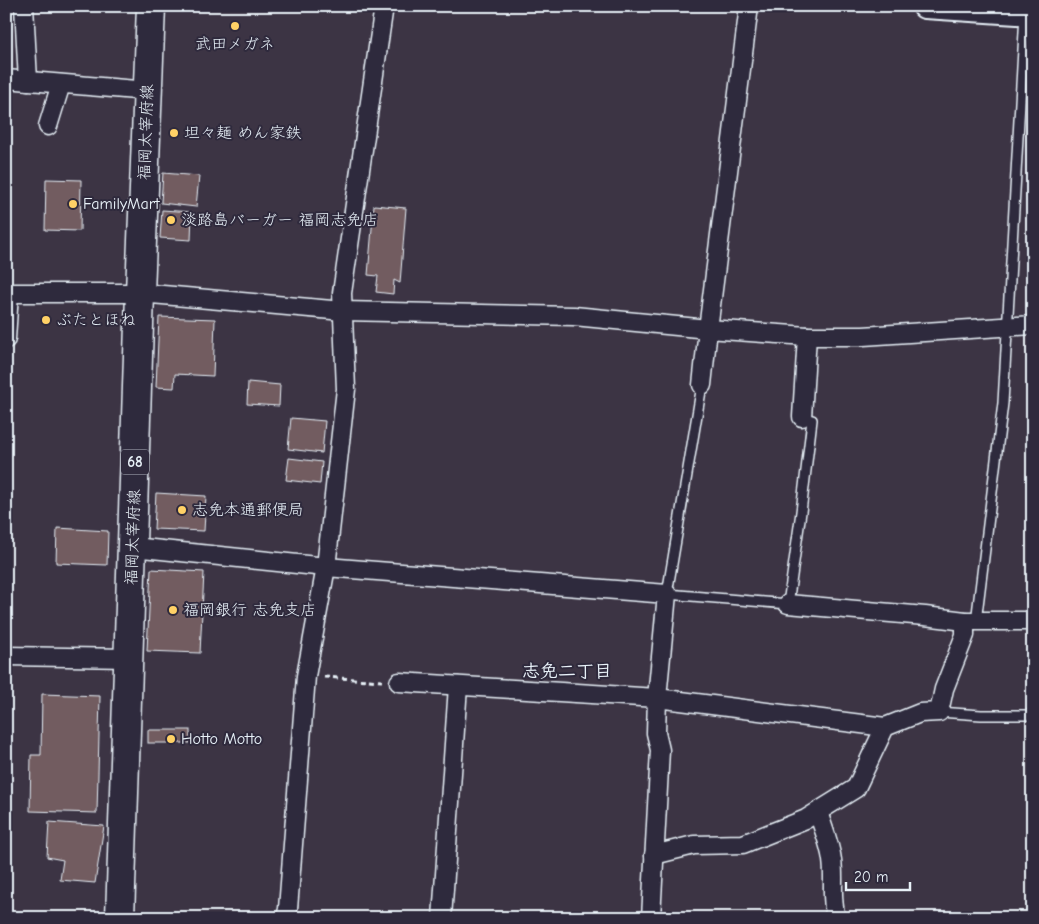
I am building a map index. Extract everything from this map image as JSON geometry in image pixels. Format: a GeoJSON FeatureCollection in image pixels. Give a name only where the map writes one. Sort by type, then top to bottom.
{"type":"FeatureCollection","features":[{"type":"Feature","properties":{"kind":"main road","name":"福岡太宰府線"},"geometry":{"type":"LineString","coordinates":[[120,918],[140,293],[152,6]]}},
{"type":"Feature","properties":{"kind":"street"},"geometry":{"type":"LineString","coordinates":[[24,6],[28,81]]}},
{"type":"Feature","properties":{"kind":"street"},"geometry":{"type":"LineString","coordinates":[[286,918],[306,676],[326,567],[346,389],[342,292],[384,6]]}},
{"type":"Feature","properties":{"kind":"street"},"geometry":{"type":"LineString","coordinates":[[702,385],[749,6]]}},
{"type":"Feature","properties":{"kind":"street"},"geometry":{"type":"LineString","coordinates":[[925,6],[1027,11]]}},
{"type":"Feature","properties":{"kind":"street"},"geometry":{"type":"LineString","coordinates":[[6,80],[148,90]]}},
{"type":"Feature","properties":{"kind":"street"},"geometry":{"type":"LineString","coordinates":[[48,126],[61,84]]}},
{"type":"Feature","properties":{"kind":"street"},"geometry":{"type":"LineString","coordinates":[[6,339],[8,293],[140,293],[343,310],[574,316],[807,336],[863,336],[1033,325]]}},
{"type":"Feature","properties":{"kind":"street"},"geometry":{"type":"LineString","coordinates":[[802,416],[807,336]]}},
{"type":"Feature","properties":{"kind":"street"},"geometry":{"type":"LineString","coordinates":[[133,546],[326,567],[667,594],[656,698],[656,733],[660,750],[651,918]]}},
{"type":"Feature","properties":{"kind":"street"},"geometry":{"type":"LineString","coordinates":[[788,604],[971,622],[1033,621]]}},
{"type":"Feature","properties":{"kind":"street"},"geometry":{"type":"LineString","coordinates":[[399,682],[656,698],[886,728],[920,713],[939,712],[944,689],[971,622]]}},
{"type":"Feature","properties":{"kind":"street"},"geometry":{"type":"LineString","coordinates":[[6,656],[129,658]]}},
{"type":"Feature","properties":{"kind":"street"},"geometry":{"type":"LineString","coordinates":[[442,918],[458,686]]}},
{"type":"Feature","properties":{"kind":"street"},"geometry":{"type":"LineString","coordinates":[[654,855],[694,845],[743,844],[806,819],[856,788],[886,728]]}},
{"type":"Feature","properties":{"kind":"street"},"geometry":{"type":"LineString","coordinates":[[818,812],[833,861],[832,906],[836,918]]}},
{"type":"Feature","properties":{"kind":"lane"},"geometry":{"type":"LineString","coordinates":[[971,622],[1003,403],[1027,11]]}},
{"type":"Feature","properties":{"kind":"lane"},"geometry":{"type":"LineString","coordinates":[[702,385],[667,594],[788,604],[802,512],[812,420],[802,416]]}},
{"type":"Feature","properties":{"kind":"lane"},"geometry":{"type":"LineString","coordinates":[[939,712],[981,715],[1028,714],[1033,712]]}},
{"type":"Feature","properties":{"kind":"path"},"geometry":{"type":"LineString","coordinates":[[306,676],[399,682]]}},
{"type":"Feature","properties":{"kind":"building"},"geometry":{"type":"Polygon","coordinates":[[[163,173],[199,176],[196,207],[161,203],[163,173]]]}},
{"type":"Feature","properties":{"kind":"building"},"geometry":{"type":"Polygon","coordinates":[[[46,179],[81,180],[80,231],[45,230],[46,179]]]}},
{"type":"Feature","properties":{"kind":"building"},"geometry":{"type":"Polygon","coordinates":[[[374,205],[406,208],[400,283],[394,280],[393,294],[376,292],[378,276],[368,275],[374,205]]]}},
{"type":"Feature","properties":{"kind":"building"},"geometry":{"type":"Polygon","coordinates":[[[162,210],[192,212],[191,240],[160,238],[162,210]]]}},
{"type":"Feature","properties":{"kind":"building"},"geometry":{"type":"Polygon","coordinates":[[[159,317],[215,319],[213,376],[175,374],[174,388],[156,387],[159,317]]]}},
{"type":"Feature","properties":{"kind":"building"},"geometry":{"type":"Polygon","coordinates":[[[248,382],[280,385],[279,406],[247,404],[248,382]]]}},
{"type":"Feature","properties":{"kind":"building"},"geometry":{"type":"Polygon","coordinates":[[[291,418],[325,421],[322,453],[288,449],[291,418]]]}},
{"type":"Feature","properties":{"kind":"building"},"geometry":{"type":"Polygon","coordinates":[[[289,458],[322,462],[320,484],[286,480],[289,458]]]}},
{"type":"Feature","properties":{"kind":"building"},"geometry":{"type":"Polygon","coordinates":[[[156,493],[206,496],[204,531],[154,529],[156,493]]]}},
{"type":"Feature","properties":{"kind":"building"},"geometry":{"type":"Polygon","coordinates":[[[57,528],[108,531],[107,565],[56,563],[57,528]]]}},
{"type":"Feature","properties":{"kind":"building"},"geometry":{"type":"Polygon","coordinates":[[[151,569],[204,572],[200,653],[147,651],[151,569]]]}},
{"type":"Feature","properties":{"kind":"building"},"geometry":{"type":"Polygon","coordinates":[[[42,694],[100,696],[97,813],[30,811],[31,755],[41,755],[42,694]]]}},
{"type":"Feature","properties":{"kind":"building"},"geometry":{"type":"Polygon","coordinates":[[[148,730],[190,730],[190,743],[148,743],[148,730]]]}},
{"type":"Feature","properties":{"kind":"building"},"geometry":{"type":"Polygon","coordinates":[[[49,822],[104,826],[95,883],[60,880],[63,860],[47,857],[49,822]]]}},
{"type":"Feature","properties":{"kind":"place","name":"武田メガネ"},"geometry":{"type":"Point","coordinates":[235,26]}},
{"type":"Feature","properties":{"kind":"place","name":"坦々麺 めん家鉄"},"geometry":{"type":"Point","coordinates":[174,133]}},
{"type":"Feature","properties":{"kind":"place","name":"FamilyMart"},"geometry":{"type":"Point","coordinates":[73,204]}},
{"type":"Feature","properties":{"kind":"place","name":"淡路島バーガー 福岡志免店"},"geometry":{"type":"Point","coordinates":[171,220]}},
{"type":"Feature","properties":{"kind":"place","name":"ぶたとほね"},"geometry":{"type":"Point","coordinates":[46,320]}},
{"type":"Feature","properties":{"kind":"place","name":"志免本通郵便局"},"geometry":{"type":"Point","coordinates":[182,510]}},
{"type":"Feature","properties":{"kind":"place","name":"福岡銀行 志免支店"},"geometry":{"type":"Point","coordinates":[173,610]}},
{"type":"Feature","properties":{"kind":"place","name":"Hotto Motto"},"geometry":{"type":"Point","coordinates":[171,739]}},
{"type":"Feature","properties":{"kind":"district","name":"志免二丁目"},"geometry":{"type":"Point","coordinates":[567,671]}}]}
